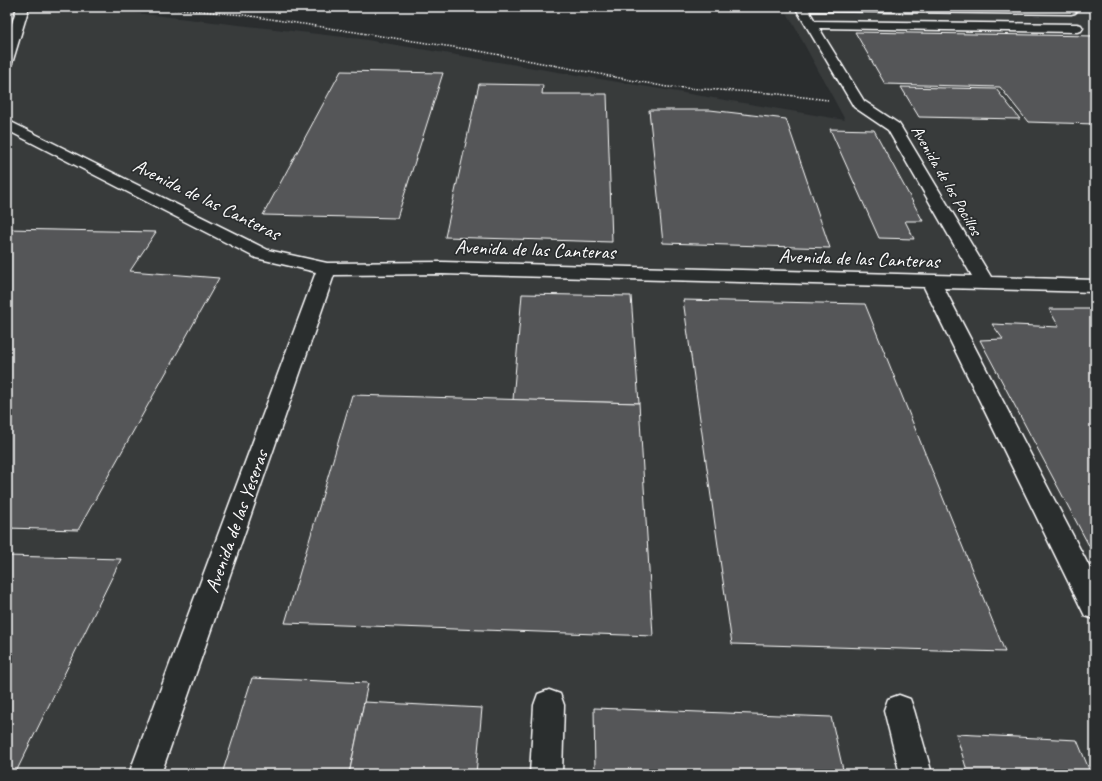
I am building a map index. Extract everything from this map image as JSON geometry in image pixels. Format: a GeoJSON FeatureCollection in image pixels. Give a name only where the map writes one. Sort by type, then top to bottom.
{"type":"FeatureCollection","features":[{"type":"Feature","properties":{"kind":"street"},"geometry":{"type":"LineString","coordinates":[[7,60],[23,7]]}},
{"type":"Feature","properties":{"kind":"street"},"geometry":{"type":"LineString","coordinates":[[801,7],[1071,11]]}},
{"type":"Feature","properties":{"kind":"street","name":"Avenida de los Pocillos"},"geometry":{"type":"LineString","coordinates":[[801,7],[859,104],[894,127],[985,284]]}},
{"type":"Feature","properties":{"kind":"street"},"geometry":{"type":"LineString","coordinates":[[811,24],[1077,28]]}},
{"type":"Feature","properties":{"kind":"street","name":"Avenida de las Canteras"},"geometry":{"type":"LineString","coordinates":[[7,124],[262,254],[327,269],[442,268],[1095,286]]}},
{"type":"Feature","properties":{"kind":"street","name":"Avenida de las Yeseras"},"geometry":{"type":"LineString","coordinates":[[145,774],[327,269]]}},
{"type":"Feature","properties":{"kind":"street"},"geometry":{"type":"LineString","coordinates":[[931,282],[1095,606]]}},
{"type":"Feature","properties":{"kind":"street"},"geometry":{"type":"LineString","coordinates":[[546,774],[549,705]]}},
{"type":"Feature","properties":{"kind":"street"},"geometry":{"type":"LineString","coordinates":[[899,710],[916,774]]}},
{"type":"Feature","properties":{"kind":"path"},"geometry":{"type":"LineString","coordinates":[[156,7],[244,15],[480,51],[667,87],[770,93],[859,104]]}},
{"type":"Feature","properties":{"kind":"shaded area"},"geometry":{"type":"Polygon","coordinates":[[[7,7],[84,7],[361,39],[845,120],[784,7],[1095,7],[1095,774],[7,774],[7,7]]]}},
{"type":"Feature","properties":{"kind":"building"},"geometry":{"type":"Polygon","coordinates":[[[855,32],[1095,36],[1095,124],[1028,122],[1000,87],[885,84],[855,32]]]}},
{"type":"Feature","properties":{"kind":"building"},"geometry":{"type":"Polygon","coordinates":[[[341,71],[443,73],[397,218],[263,215],[341,71]]]}},
{"type":"Feature","properties":{"kind":"building"},"geometry":{"type":"Polygon","coordinates":[[[479,84],[543,85],[542,94],[607,94],[612,242],[445,237],[479,84]]]}},
{"type":"Feature","properties":{"kind":"building"},"geometry":{"type":"Polygon","coordinates":[[[901,87],[996,89],[1020,119],[919,117],[901,87]]]}},
{"type":"Feature","properties":{"kind":"building"},"geometry":{"type":"Polygon","coordinates":[[[649,110],[710,110],[786,119],[830,248],[663,243],[649,110]]]}},
{"type":"Feature","properties":{"kind":"building"},"geometry":{"type":"Polygon","coordinates":[[[830,129],[874,130],[923,221],[905,221],[914,239],[879,238],[830,129]]]}},
{"type":"Feature","properties":{"kind":"building"},"geometry":{"type":"Polygon","coordinates":[[[7,229],[156,232],[130,271],[219,278],[78,530],[7,528],[7,229]]]}},
{"type":"Feature","properties":{"kind":"building"},"geometry":{"type":"Polygon","coordinates":[[[522,294],[631,296],[639,403],[513,400],[522,294]]]}},
{"type":"Feature","properties":{"kind":"building"},"geometry":{"type":"Polygon","coordinates":[[[683,300],[865,304],[1005,652],[732,644],[683,300]]]}},
{"type":"Feature","properties":{"kind":"building"},"geometry":{"type":"Polygon","coordinates":[[[1049,309],[1095,309],[1095,557],[980,340],[1003,339],[992,324],[1059,327],[1049,309]]]}},
{"type":"Feature","properties":{"kind":"building"},"geometry":{"type":"Polygon","coordinates":[[[352,395],[639,403],[653,636],[285,623],[352,395]]]}},
{"type":"Feature","properties":{"kind":"building"},"geometry":{"type":"Polygon","coordinates":[[[7,556],[121,559],[15,774],[7,774],[7,556]]]}},
{"type":"Feature","properties":{"kind":"building"},"geometry":{"type":"Polygon","coordinates":[[[252,678],[368,683],[349,774],[222,774],[252,678]]]}},
{"type":"Feature","properties":{"kind":"building"},"geometry":{"type":"Polygon","coordinates":[[[364,702],[482,708],[476,774],[349,774],[364,702]]]}},
{"type":"Feature","properties":{"kind":"building"},"geometry":{"type":"Polygon","coordinates":[[[594,708],[831,717],[844,774],[595,774],[594,708]]]}},
{"type":"Feature","properties":{"kind":"building"},"geometry":{"type":"Polygon","coordinates":[[[956,734],[1077,740],[1091,774],[968,774],[956,734]]]}}]}
